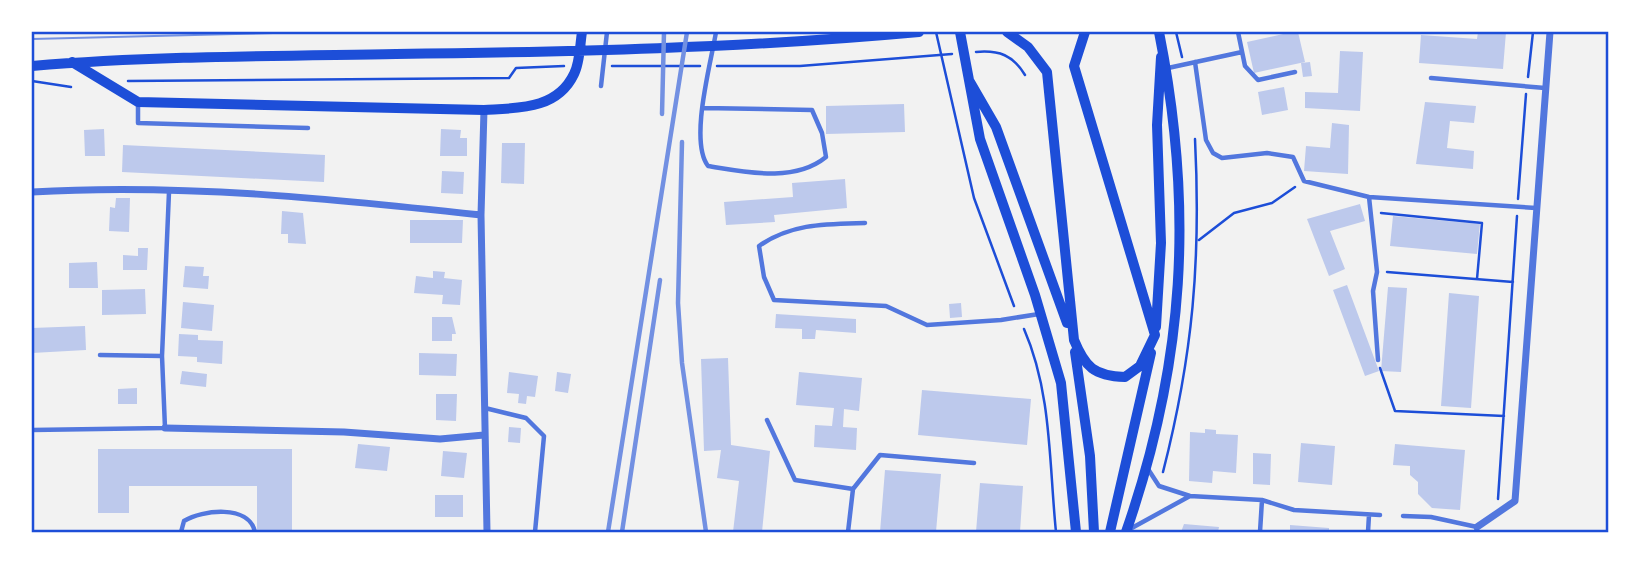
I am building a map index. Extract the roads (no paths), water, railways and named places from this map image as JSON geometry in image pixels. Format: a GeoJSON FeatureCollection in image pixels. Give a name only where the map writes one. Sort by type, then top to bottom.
{"type":"FeatureCollection","features":[{"type":"Feature","properties":{"kind":"main road"},"geometry":{"type":"LineString","coordinates":[[72,62],[138,102],[484,110],[534,107],[562,92],[576,73],[582,32]]}},
{"type":"Feature","properties":{"kind":"main road"},"geometry":{"type":"LineString","coordinates":[[32,66],[136,58],[545,52],[800,43],[919,32]]}},
{"type":"Feature","properties":{"kind":"main road"},"geometry":{"type":"LineString","coordinates":[[960,32],[980,139],[1061,383],[1076,533]]}},
{"type":"Feature","properties":{"kind":"main road"},"geometry":{"type":"LineString","coordinates":[[1007,32],[1028,47],[1047,72],[1074,340],[1090,456],[1094,533]]}},
{"type":"Feature","properties":{"kind":"main road"},"geometry":{"type":"LineString","coordinates":[[967,77],[996,127],[1074,340],[1087,367],[1097,374],[1125,377],[1140,366],[1155,335],[1074,66],[1085,32]]}},
{"type":"Feature","properties":{"kind":"main road"},"geometry":{"type":"LineString","coordinates":[[1127,531],[1146,465],[1172,345],[1181,259],[1180,165],[1167,69],[1159,32]]}},
{"type":"Feature","properties":{"kind":"main road"},"geometry":{"type":"LineString","coordinates":[[1110,533],[1155,335],[1161,243],[1157,125],[1162,47]]}},
{"type":"Feature","properties":{"kind":"street"},"geometry":{"type":"LineString","coordinates":[[1476,530],[1515,501],[1550,32]]}},
{"type":"Feature","properties":{"kind":"street"},"geometry":{"type":"LineString","coordinates":[[484,110],[481,215],[487,533]]}},
{"type":"Feature","properties":{"kind":"street"},"geometry":{"type":"LineString","coordinates":[[32,192],[169,192],[351,201],[481,215]]}},
{"type":"Feature","properties":{"kind":"street"},"geometry":{"type":"LineString","coordinates":[[165,428],[344,432],[440,439],[484,435]]}},
{"type":"Feature","properties":{"kind":"lane"},"geometry":{"type":"LineString","coordinates":[[601,86],[607,32]]}},
{"type":"Feature","properties":{"kind":"lane"},"geometry":{"type":"LineString","coordinates":[[704,108],[811,110],[822,132],[826,157],[815,166],[780,174],[708,166],[702,158],[704,108],[716,32]]}},
{"type":"Feature","properties":{"kind":"lane"},"geometry":{"type":"LineString","coordinates":[[1238,32],[1245,66],[1258,80],[1296,72]]}},
{"type":"Feature","properties":{"kind":"lane"},"geometry":{"type":"LineString","coordinates":[[1167,69],[1242,52]]}},
{"type":"Feature","properties":{"kind":"lane"},"geometry":{"type":"LineString","coordinates":[[1195,62],[1206,140],[1213,153],[1222,158],[1267,153],[1293,157],[1304,181],[1369,197],[1536,208]]}},
{"type":"Feature","properties":{"kind":"lane"},"geometry":{"type":"LineString","coordinates":[[1431,78],[1545,88]]}},
{"type":"Feature","properties":{"kind":"lane"},"geometry":{"type":"LineString","coordinates":[[138,102],[138,122],[308,128]]}},
{"type":"Feature","properties":{"kind":"lane"},"geometry":{"type":"LineString","coordinates":[[32,430],[165,428],[162,356],[169,192]]}},
{"type":"Feature","properties":{"kind":"lane"},"geometry":{"type":"LineString","coordinates":[[1369,197],[1377,272],[1373,291],[1378,360]]}},
{"type":"Feature","properties":{"kind":"lane"},"geometry":{"type":"LineString","coordinates":[[865,223],[811,225],[777,234],[759,246],[764,277],[774,300],[886,306],[927,325],[1001,320],[1040,314]]}},
{"type":"Feature","properties":{"kind":"lane"},"geometry":{"type":"LineString","coordinates":[[100,355],[162,356]]}},
{"type":"Feature","properties":{"kind":"lane"},"geometry":{"type":"LineString","coordinates":[[484,408],[526,418],[544,436],[535,533]]}},
{"type":"Feature","properties":{"kind":"lane"},"geometry":{"type":"LineString","coordinates":[[768,420],[795,480],[853,489]]}},
{"type":"Feature","properties":{"kind":"lane"},"geometry":{"type":"LineString","coordinates":[[848,533],[853,489],[880,455],[974,463]]}},
{"type":"Feature","properties":{"kind":"lane"},"geometry":{"type":"LineString","coordinates":[[1146,465],[1159,485],[1191,496],[1262,500],[1294,510],[1380,515]]}},
{"type":"Feature","properties":{"kind":"lane"},"geometry":{"type":"LineString","coordinates":[[1127,531],[1191,496]]}},
{"type":"Feature","properties":{"kind":"lane"},"geometry":{"type":"LineString","coordinates":[[1260,533],[1262,500]]}},
{"type":"Feature","properties":{"kind":"lane"},"geometry":{"type":"LineString","coordinates":[[181,533],[184,521],[190,517],[223,513],[244,517],[251,522],[255,533]]}},
{"type":"Feature","properties":{"kind":"lane"},"geometry":{"type":"LineString","coordinates":[[1368,533],[1369,515]]}},
{"type":"Feature","properties":{"kind":"lane"},"geometry":{"type":"LineString","coordinates":[[1403,516],[1431,517],[1476,530]]}},
{"type":"Feature","properties":{"kind":"tram line"},"geometry":{"type":"LineString","coordinates":[[32,39],[311,32]]}},
{"type":"Feature","properties":{"kind":"railway"},"geometry":{"type":"LineString","coordinates":[[662,114],[664,32]]}},
{"type":"Feature","properties":{"kind":"railway"},"geometry":{"type":"LineString","coordinates":[[608,532],[687,32]]}},
{"type":"Feature","properties":{"kind":"railway"},"geometry":{"type":"LineString","coordinates":[[682,142],[678,303],[682,363],[706,532]]}},
{"type":"Feature","properties":{"kind":"railway"},"geometry":{"type":"LineString","coordinates":[[622,532],[660,280]]}}]}
